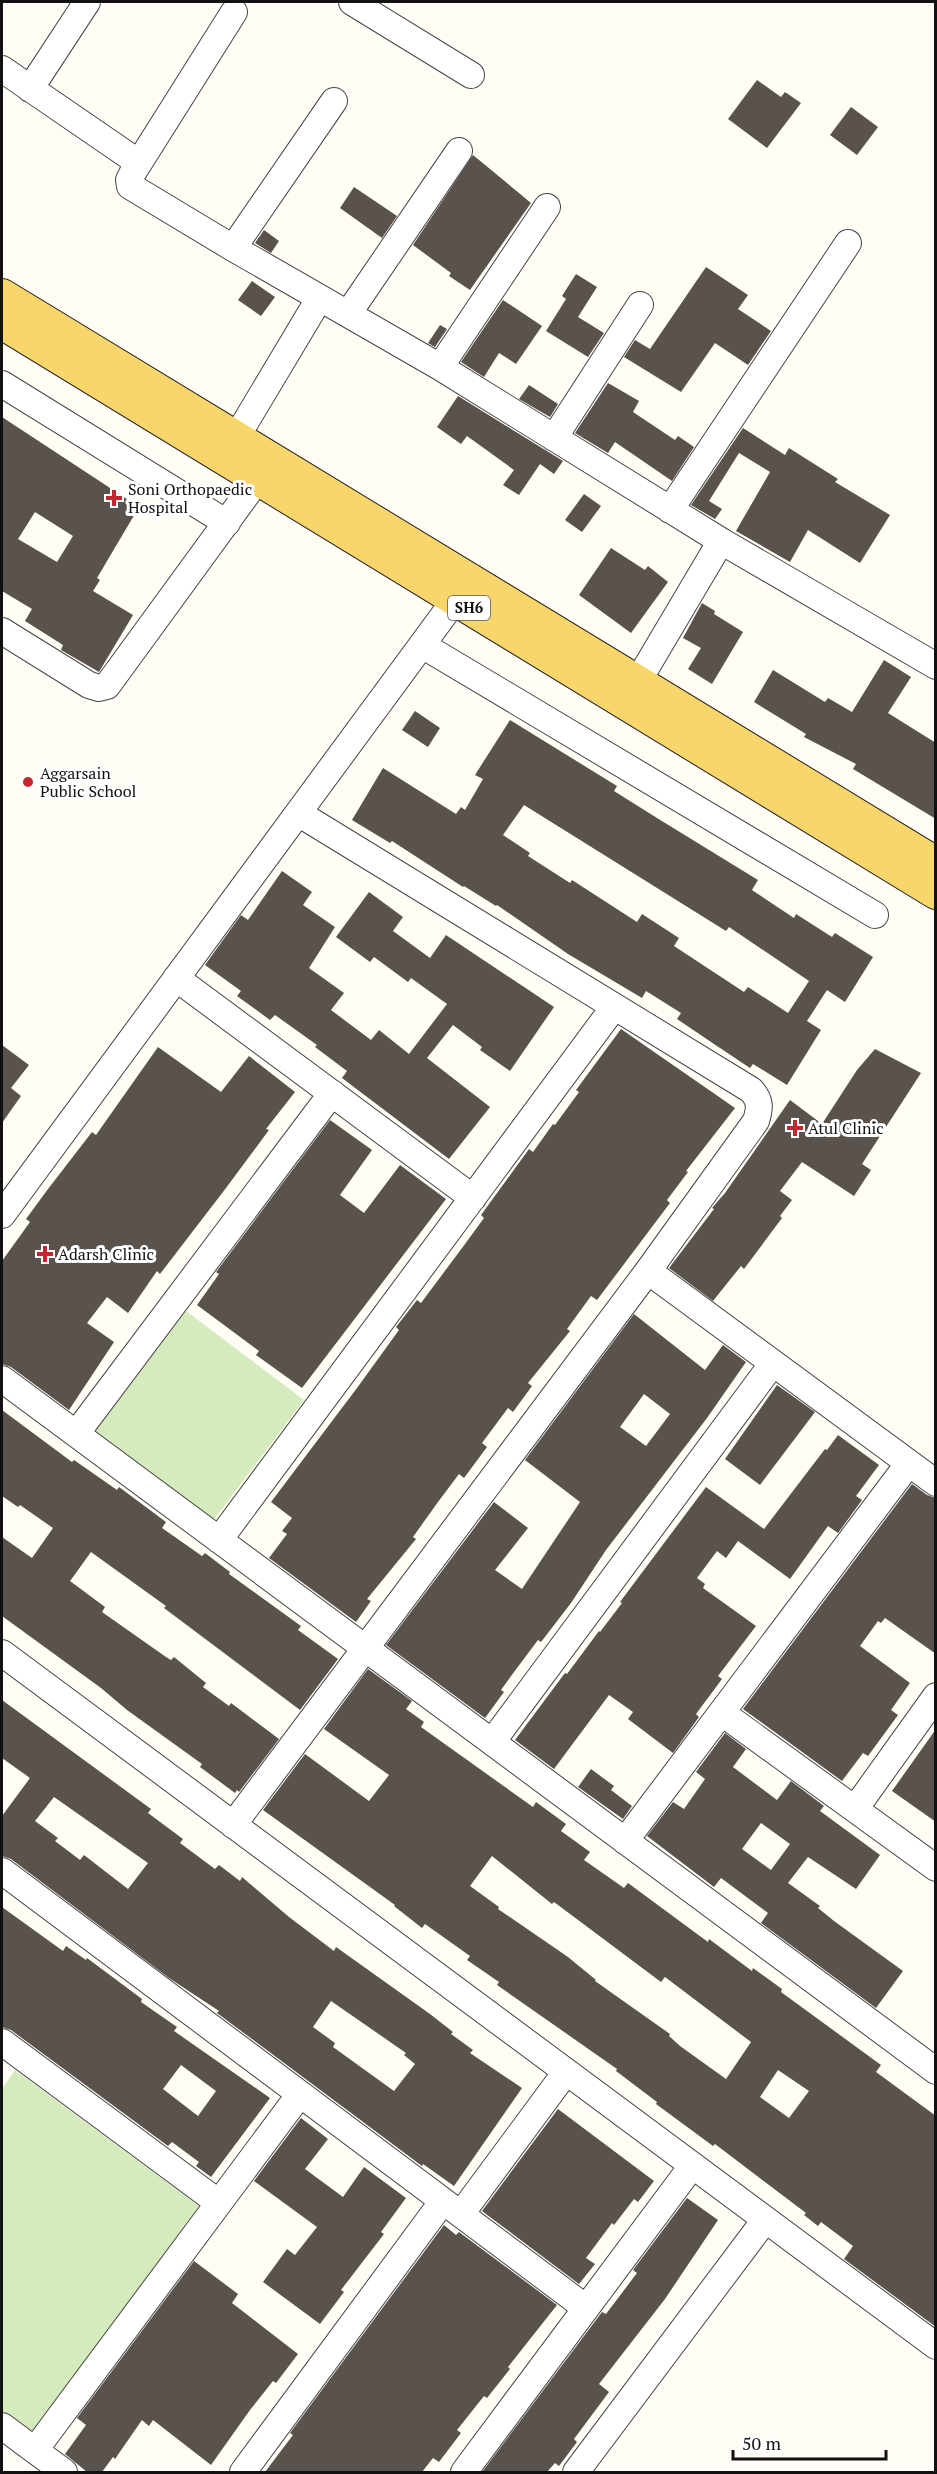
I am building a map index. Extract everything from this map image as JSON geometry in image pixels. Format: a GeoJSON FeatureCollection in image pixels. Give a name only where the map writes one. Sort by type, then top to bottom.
{"type":"FeatureCollection","features":[{"type":"Feature","properties":{"kind":"main road","name":"SH6"},"geometry":{"type":"LineString","coordinates":[[2,295],[231,448],[463,590],[631,692],[936,863]]}},
{"type":"Feature","properties":{"kind":"main road","name":"SH6"},"geometry":{"type":"LineString","coordinates":[[2,323],[231,448],[258,479],[463,590]]}},
{"type":"Feature","properties":{"kind":"main road","name":"SH6"},"geometry":{"type":"LineString","coordinates":[[631,692],[936,893]]}},
{"type":"Feature","properties":{"kind":"street"},"geometry":{"type":"LineString","coordinates":[[30,89],[87,2]]}},
{"type":"Feature","properties":{"kind":"street"},"geometry":{"type":"LineString","coordinates":[[352,2],[471,75]]}},
{"type":"Feature","properties":{"kind":"street"},"geometry":{"type":"LineString","coordinates":[[234,12],[129,180],[134,191],[440,367],[670,510],[936,666]]}},
{"type":"Feature","properties":{"kind":"street"},"geometry":{"type":"LineString","coordinates":[[2,69],[139,163]]}},
{"type":"Feature","properties":{"kind":"street"},"geometry":{"type":"LineString","coordinates":[[233,249],[334,101]]}},
{"type":"Feature","properties":{"kind":"street"},"geometry":{"type":"LineString","coordinates":[[348,315],[459,151]]}},
{"type":"Feature","properties":{"kind":"street"},"geometry":{"type":"LineString","coordinates":[[440,367],[547,207]]}},
{"type":"Feature","properties":{"kind":"street"},"geometry":{"type":"LineString","coordinates":[[670,510],[848,243]]}},
{"type":"Feature","properties":{"kind":"street"},"geometry":{"type":"LineString","coordinates":[[231,448],[320,299]]}},
{"type":"Feature","properties":{"kind":"street"},"geometry":{"type":"LineString","coordinates":[[554,438],[640,305]]}},
{"type":"Feature","properties":{"kind":"street"},"geometry":{"type":"LineString","coordinates":[[2,384],[226,523]]}},
{"type":"Feature","properties":{"kind":"street"},"geometry":{"type":"LineString","coordinates":[[2,631],[89,685],[99,688],[107,686],[258,479]]}},
{"type":"Feature","properties":{"kind":"street"},"geometry":{"type":"LineString","coordinates":[[631,692],[722,541]]}},
{"type":"Feature","properties":{"kind":"street"},"geometry":{"type":"LineString","coordinates":[[2,1215],[463,590]]}},
{"type":"Feature","properties":{"kind":"street"},"geometry":{"type":"LineString","coordinates":[[422,645],[875,915]]}},
{"type":"Feature","properties":{"kind":"street"},"geometry":{"type":"LineString","coordinates":[[233,1825],[648,1271],[756,1120],[760,1108],[758,1098],[751,1090],[298,813]]}},
{"type":"Feature","properties":{"kind":"street"},"geometry":{"type":"LineString","coordinates":[[176,978],[473,1198]]}},
{"type":"Feature","properties":{"kind":"street"},"geometry":{"type":"LineString","coordinates":[[219,1540],[614,1007]]}},
{"type":"Feature","properties":{"kind":"street"},"geometry":{"type":"LineString","coordinates":[[76,1434],[332,1093]]}},
{"type":"Feature","properties":{"kind":"street"},"geometry":{"type":"LineString","coordinates":[[648,1271],[936,1483]]}},
{"type":"Feature","properties":{"kind":"street"},"geometry":{"type":"LineString","coordinates":[[492,1742],[773,1363]]}},
{"type":"Feature","properties":{"kind":"street"},"geometry":{"type":"LineString","coordinates":[[2,1379],[936,2071]]}},
{"type":"Feature","properties":{"kind":"street"},"geometry":{"type":"LineString","coordinates":[[625,1841],[909,1463]]}},
{"type":"Feature","properties":{"kind":"street"},"geometry":{"type":"LineString","coordinates":[[2,1653],[936,2346]]}},
{"type":"Feature","properties":{"kind":"street"},"geometry":{"type":"LineString","coordinates":[[855,1809],[936,1696]]}},
{"type":"Feature","properties":{"kind":"street"},"geometry":{"type":"LineString","coordinates":[[722,1713],[936,1868]]}},
{"type":"Feature","properties":{"kind":"street"},"geometry":{"type":"LineString","coordinates":[[2,1871],[586,2308]]}},
{"type":"Feature","properties":{"kind":"street"},"geometry":{"type":"LineString","coordinates":[[4,2051],[219,2203]]}},
{"type":"Feature","properties":{"kind":"street"},"geometry":{"type":"LineString","coordinates":[[243,2472],[452,2208],[566,2072]]}},
{"type":"Feature","properties":{"kind":"street"},"geometry":{"type":"LineString","coordinates":[[34,2451],[300,2094]]}},
{"type":"Feature","properties":{"kind":"street"},"geometry":{"type":"LineString","coordinates":[[464,2472],[692,2166]]}},
{"type":"Feature","properties":{"kind":"street"},"geometry":{"type":"LineString","coordinates":[[576,2472],[765,2220]]}},
{"type":"Feature","properties":{"kind":"street"},"geometry":{"type":"LineString","coordinates":[[2,2426],[64,2472]]}},
{"type":"Feature","properties":{"kind":"green space"},"geometry":{"type":"Polygon","coordinates":[[[186,1311],[304,1400],[213,1521],[95,1432],[186,1311]]]}},
{"type":"Feature","properties":{"kind":"green space"},"geometry":{"type":"Polygon","coordinates":[[[15,2070],[199,2206],[31,2434],[2,2412],[2,2089],[15,2070]]]}},
{"type":"Feature","properties":{"kind":"building"},"geometry":{"type":"Polygon","coordinates":[[[757,80],[781,97],[785,92],[801,103],[767,148],[728,119],[757,80]]]}},
{"type":"Feature","properties":{"kind":"building"},"geometry":{"type":"Polygon","coordinates":[[[851,107],[878,127],[857,155],[830,135],[851,107]]]}},
{"type":"Feature","properties":{"kind":"building"},"geometry":{"type":"Polygon","coordinates":[[[473,155],[531,203],[470,290],[449,276],[451,273],[413,245],[473,155]]]}},
{"type":"Feature","properties":{"kind":"building"},"geometry":{"type":"Polygon","coordinates":[[[354,187],[397,216],[382,238],[340,208],[354,187]]]}},
{"type":"Feature","properties":{"kind":"building"},"geometry":{"type":"Polygon","coordinates":[[[264,230],[279,241],[271,253],[255,243],[264,230]]]}},
{"type":"Feature","properties":{"kind":"building"},"geometry":{"type":"Polygon","coordinates":[[[706,267],[748,295],[738,309],[771,331],[748,365],[715,343],[681,392],[624,357],[635,340],[650,349],[706,267]]]}},
{"type":"Feature","properties":{"kind":"building"},"geometry":{"type":"Polygon","coordinates":[[[576,274],[597,287],[578,317],[604,333],[588,357],[546,331],[566,299],[562,296],[576,274]]]}},
{"type":"Feature","properties":{"kind":"building"},"geometry":{"type":"Polygon","coordinates":[[[252,281],[275,297],[261,316],[238,300],[252,281]]]}},
{"type":"Feature","properties":{"kind":"building"},"geometry":{"type":"Polygon","coordinates":[[[503,300],[542,326],[516,364],[499,353],[484,377],[461,362],[503,300]]]}},
{"type":"Feature","properties":{"kind":"building"},"geometry":{"type":"Polygon","coordinates":[[[440,325],[447,329],[435,347],[428,343],[440,325]]]}},
{"type":"Feature","properties":{"kind":"building"},"geometry":{"type":"Polygon","coordinates":[[[608,383],[639,401],[633,412],[675,440],[678,436],[694,447],[672,481],[615,442],[608,453],[575,433],[608,383]]]}},
{"type":"Feature","properties":{"kind":"building"},"geometry":{"type":"Polygon","coordinates":[[[529,385],[558,404],[550,417],[519,399],[529,385]]]}},
{"type":"Feature","properties":{"kind":"building"},"geometry":{"type":"Polygon","coordinates":[[[458,396],[563,461],[554,474],[540,464],[519,495],[503,485],[514,470],[467,436],[461,444],[437,427],[458,396]]]}},
{"type":"Feature","properties":{"kind":"building"},"geometry":{"type":"Polygon","coordinates":[[[2,417],[139,507],[97,578],[100,580],[93,591],[133,615],[99,672],[61,650],[63,645],[25,621],[32,609],[2,591],[2,417]],[[35,512],[18,539],[57,562],[73,536],[35,512]]]}},
{"type":"Feature","properties":{"kind":"building"},"geometry":{"type":"Polygon","coordinates":[[[743,428],[785,455],[789,448],[838,479],[835,482],[890,515],[860,563],[808,530],[790,562],[736,531],[770,472],[739,453],[709,501],[722,509],[715,519],[691,505],[743,428]]]}},
{"type":"Feature","properties":{"kind":"building"},"geometry":{"type":"Polygon","coordinates":[[[584,494],[601,506],[582,532],[565,520],[584,494]]]}},
{"type":"Feature","properties":{"kind":"building"},"geometry":{"type":"Polygon","coordinates":[[[611,548],[645,570],[648,566],[668,582],[631,633],[579,595],[611,548]]]}},
{"type":"Feature","properties":{"kind":"building"},"geometry":{"type":"Polygon","coordinates":[[[702,603],[715,611],[714,614],[743,632],[712,684],[688,669],[701,648],[683,638],[702,603]]]}},
{"type":"Feature","properties":{"kind":"building"},"geometry":{"type":"Polygon","coordinates":[[[884,660],[911,677],[888,713],[936,743],[936,819],[853,769],[856,764],[804,737],[806,734],[754,702],[773,670],[825,702],[828,698],[852,712],[884,660]]]}},
{"type":"Feature","properties":{"kind":"building"},"geometry":{"type":"Polygon","coordinates":[[[415,711],[440,728],[428,747],[402,730],[415,711]]]}},
{"type":"Feature","properties":{"kind":"building"},"geometry":{"type":"Polygon","coordinates":[[[510,720],[617,786],[614,791],[758,880],[752,890],[794,918],[796,914],[832,937],[835,933],[873,957],[845,1002],[827,990],[807,1021],[821,1030],[787,1085],[753,1064],[750,1068],[711,1042],[677,1019],[681,1013],[646,991],[642,998],[568,954],[497,905],[463,887],[392,841],[390,843],[352,820],[383,768],[456,814],[461,807],[465,810],[483,779],[475,775],[510,720]],[[524,805],[503,835],[530,853],[528,856],[570,883],[572,880],[637,922],[642,914],[679,938],[674,946],[744,992],[748,987],[788,1013],[809,981],[729,927],[726,931],[524,805]]]}},
{"type":"Feature","properties":{"kind":"building"},"geometry":{"type":"Polygon","coordinates":[[[282,871],[312,892],[303,905],[335,927],[309,968],[344,993],[331,1010],[371,1040],[379,1030],[409,1054],[447,1004],[411,978],[408,982],[374,957],[370,962],[336,937],[369,892],[403,917],[393,931],[430,958],[446,935],[554,1007],[510,1071],[480,1050],[482,1047],[453,1025],[427,1058],[490,1107],[449,1159],[342,1078],[347,1071],[315,1047],[317,1045],[275,1015],[270,1020],[237,996],[241,991],[205,965],[241,915],[248,920],[282,871]]]}},
{"type":"Feature","properties":{"kind":"building"},"geometry":{"type":"Polygon","coordinates":[[[621,1029],[735,1108],[686,1171],[688,1172],[667,1200],[670,1203],[597,1300],[591,1296],[567,1329],[570,1331],[528,1383],[532,1386],[513,1412],[508,1408],[482,1443],[487,1447],[464,1478],[459,1474],[438,1502],[413,1537],[416,1539],[367,1599],[371,1601],[356,1622],[269,1558],[287,1534],[282,1531],[292,1518],[271,1502],[399,1330],[396,1327],[417,1300],[421,1303],[465,1244],[484,1218],[481,1215],[529,1149],[533,1152],[553,1124],[555,1125],[579,1092],[576,1090],[621,1029]]]}},
{"type":"Feature","properties":{"kind":"building"},"geometry":{"type":"Polygon","coordinates":[[[2,1045],[29,1065],[11,1088],[21,1096],[2,1123],[2,1045]]]}},
{"type":"Feature","properties":{"kind":"building"},"geometry":{"type":"Polygon","coordinates":[[[158,1047],[221,1092],[249,1056],[295,1092],[266,1129],[269,1130],[226,1188],[160,1274],[157,1271],[128,1313],[107,1297],[87,1323],[114,1342],[69,1410],[11,1367],[2,1364],[2,1261],[30,1222],[26,1219],[92,1132],[96,1135],[158,1047]]]}},
{"type":"Feature","properties":{"kind":"building"},"geometry":{"type":"Polygon","coordinates":[[[875,1049],[921,1073],[862,1164],[871,1170],[854,1196],[802,1162],[780,1191],[792,1200],[780,1216],[782,1218],[744,1269],[741,1266],[713,1301],[669,1268],[714,1209],[712,1208],[790,1100],[822,1124],[857,1070],[875,1049]]]}},
{"type":"Feature","properties":{"kind":"building"},"geometry":{"type":"Polygon","coordinates":[[[330,1120],[372,1150],[340,1195],[364,1213],[400,1165],[446,1199],[302,1388],[256,1355],[259,1351],[197,1305],[219,1274],[216,1272],[330,1120]]]}},
{"type":"Feature","properties":{"kind":"building"},"geometry":{"type":"Polygon","coordinates":[[[634,1314],[705,1370],[723,1345],[746,1362],[707,1418],[606,1550],[571,1603],[541,1642],[538,1640],[514,1672],[501,1690],[504,1692],[485,1718],[386,1645],[494,1502],[528,1528],[495,1570],[522,1589],[580,1502],[525,1460],[634,1314]],[[644,1394],[620,1427],[646,1446],[670,1414],[644,1394]]]}},
{"type":"Feature","properties":{"kind":"building"},"geometry":{"type":"Polygon","coordinates":[[[777,1385],[815,1412],[760,1485],[725,1459],[777,1385]]]}},
{"type":"Feature","properties":{"kind":"building"},"geometry":{"type":"Polygon","coordinates":[[[2,1410],[72,1462],[74,1460],[117,1490],[119,1487],[166,1522],[162,1528],[202,1556],[205,1553],[230,1572],[229,1574],[301,1626],[298,1630],[338,1659],[300,1710],[164,1608],[166,1606],[91,1552],[70,1581],[105,1607],[102,1612],[166,1657],[171,1660],[174,1657],[206,1683],[203,1687],[229,1706],[231,1703],[279,1739],[239,1792],[237,1790],[235,1793],[200,1767],[202,1764],[2,1616],[2,1537],[32,1558],[53,1528],[20,1505],[18,1507],[2,1496],[2,1410]]]}},
{"type":"Feature","properties":{"kind":"building"},"geometry":{"type":"Polygon","coordinates":[[[838,1435],[879,1465],[856,1496],[862,1500],[838,1533],[828,1526],[790,1579],[738,1541],[726,1558],[717,1551],[697,1578],[705,1584],[703,1588],[756,1626],[718,1676],[722,1679],[696,1714],[699,1717],[673,1753],[628,1719],[633,1712],[609,1695],[554,1769],[515,1740],[565,1673],[567,1674],[622,1603],[620,1602],[706,1487],[764,1529],[838,1435]]]}},
{"type":"Feature","properties":{"kind":"building"},"geometry":{"type":"Polygon","coordinates":[[[912,1484],[927,1495],[936,1498],[936,1654],[885,1618],[881,1623],[878,1621],[860,1646],[910,1683],[891,1710],[898,1715],[868,1756],[863,1753],[842,1781],[743,1709],[912,1484]]]}},
{"type":"Feature","properties":{"kind":"building"},"geometry":{"type":"Polygon","coordinates":[[[368,1669],[412,1701],[406,1709],[424,1722],[421,1727],[533,1807],[536,1802],[566,1824],[561,1831],[590,1852],[584,1860],[624,1888],[628,1883],[708,1942],[709,1939],[752,1971],[753,1968],[782,1989],[781,1992],[881,2065],[876,2072],[936,2116],[936,2327],[844,2259],[853,2246],[821,2222],[818,2226],[804,2215],[806,2213],[715,2144],[713,2146],[656,2104],[657,2102],[616,2071],[617,2069],[497,1985],[499,1982],[467,1960],[470,1956],[425,1924],[422,1928],[395,1905],[263,1810],[305,1754],[369,1801],[389,1775],[324,1729],[368,1669]],[[492,1856],[470,1886],[499,1907],[498,1909],[568,1957],[595,1981],[670,2034],[669,2036],[680,2046],[726,2079],[751,2042],[665,1977],[661,1982],[554,1902],[552,1904],[492,1856]],[[778,2070],[760,2097],[789,2118],[809,2091],[778,2070]]]}},
{"type":"Feature","properties":{"kind":"building"},"geometry":{"type":"Polygon","coordinates":[[[2,1700],[151,1809],[148,1813],[183,1839],[180,1843],[215,1869],[219,1865],[240,1881],[242,1877],[334,1951],[336,1947],[430,2014],[453,2032],[451,2034],[473,2050],[470,2053],[522,2088],[454,2186],[423,2164],[422,2166],[217,2013],[219,2011],[169,1978],[11,1859],[2,1856],[2,1816],[30,1778],[2,1758],[2,1700]],[[54,1797],[35,1821],[58,1838],[55,1841],[80,1860],[84,1855],[128,1889],[148,1863],[54,1797]],[[331,2001],[313,2027],[335,2043],[333,2047],[394,2091],[415,2064],[404,2055],[406,2053],[331,2001]]]}},
{"type":"Feature","properties":{"kind":"building"},"geometry":{"type":"Polygon","coordinates":[[[936,1729],[936,1822],[892,1791],[936,1729]]]}},
{"type":"Feature","properties":{"kind":"building"},"geometry":{"type":"Polygon","coordinates":[[[725,1733],[746,1749],[733,1767],[777,1800],[791,1781],[824,1806],[820,1811],[880,1855],[856,1889],[808,1857],[788,1883],[820,1906],[818,1908],[834,1921],[903,1971],[876,2008],[761,1923],[768,1913],[721,1878],[714,1887],[647,1836],[673,1802],[684,1809],[705,1779],[696,1772],[725,1733]],[[761,1823],[742,1849],[771,1870],[790,1844],[761,1823]]]}},
{"type":"Feature","properties":{"kind":"building"},"geometry":{"type":"Polygon","coordinates":[[[591,1769],[614,1786],[611,1790],[632,1806],[623,1819],[578,1787],[591,1769]]]}},
{"type":"Feature","properties":{"kind":"building"},"geometry":{"type":"Polygon","coordinates":[[[2,1907],[63,1951],[66,1946],[86,1960],[87,1958],[142,1999],[141,2002],[177,2027],[174,2031],[270,2098],[211,2177],[196,2166],[199,2162],[172,2142],[168,2146],[11,2030],[2,2027],[2,1907]],[[181,2065],[163,2089],[198,2116],[216,2091],[181,2065]]]}},
{"type":"Feature","properties":{"kind":"building"},"geometry":{"type":"Polygon","coordinates":[[[558,2109],[654,2181],[638,2202],[634,2199],[614,2225],[612,2223],[586,2258],[595,2264],[579,2284],[482,2211],[558,2109]]]}},
{"type":"Feature","properties":{"kind":"building"},"geometry":{"type":"Polygon","coordinates":[[[301,2118],[328,2139],[305,2169],[343,2197],[364,2167],[406,2198],[381,2232],[384,2234],[341,2290],[344,2292],[320,2324],[263,2282],[287,2249],[295,2255],[317,2227],[254,2181],[301,2118]]]}},
{"type":"Feature","properties":{"kind":"building"},"geometry":{"type":"Polygon","coordinates":[[[687,2198],[718,2220],[665,2299],[599,2384],[609,2392],[574,2439],[577,2442],[559,2466],[555,2463],[547,2472],[482,2472],[602,2312],[606,2314],[637,2273],[633,2270],[687,2198]]]}},
{"type":"Feature","properties":{"kind":"building"},"geometry":{"type":"Polygon","coordinates":[[[444,2225],[456,2235],[459,2232],[557,2305],[508,2367],[510,2369],[487,2398],[484,2396],[457,2430],[461,2433],[439,2462],[433,2458],[422,2472],[265,2472],[293,2435],[290,2433],[444,2225]]]}},
{"type":"Feature","properties":{"kind":"building"},"geometry":{"type":"Polygon","coordinates":[[[194,2261],[238,2294],[232,2303],[298,2354],[276,2383],[273,2381],[250,2410],[211,2465],[153,2420],[149,2426],[142,2420],[115,2459],[113,2457],[102,2472],[87,2472],[65,2454],[86,2425],[77,2418],[194,2261]]]}},
{"type":"Feature","properties":{"kind":"place","name":"Soni Orthopaedic Hospital"},"geometry":{"type":"Point","coordinates":[114,498]}},
{"type":"Feature","properties":{"kind":"place","name":"Aggarsain Public School"},"geometry":{"type":"Point","coordinates":[28,782]}},
{"type":"Feature","properties":{"kind":"place","name":"Atul Clinic"},"geometry":{"type":"Point","coordinates":[795,1128]}},
{"type":"Feature","properties":{"kind":"place","name":"Adarsh Clinic"},"geometry":{"type":"Point","coordinates":[45,1254]}}]}
